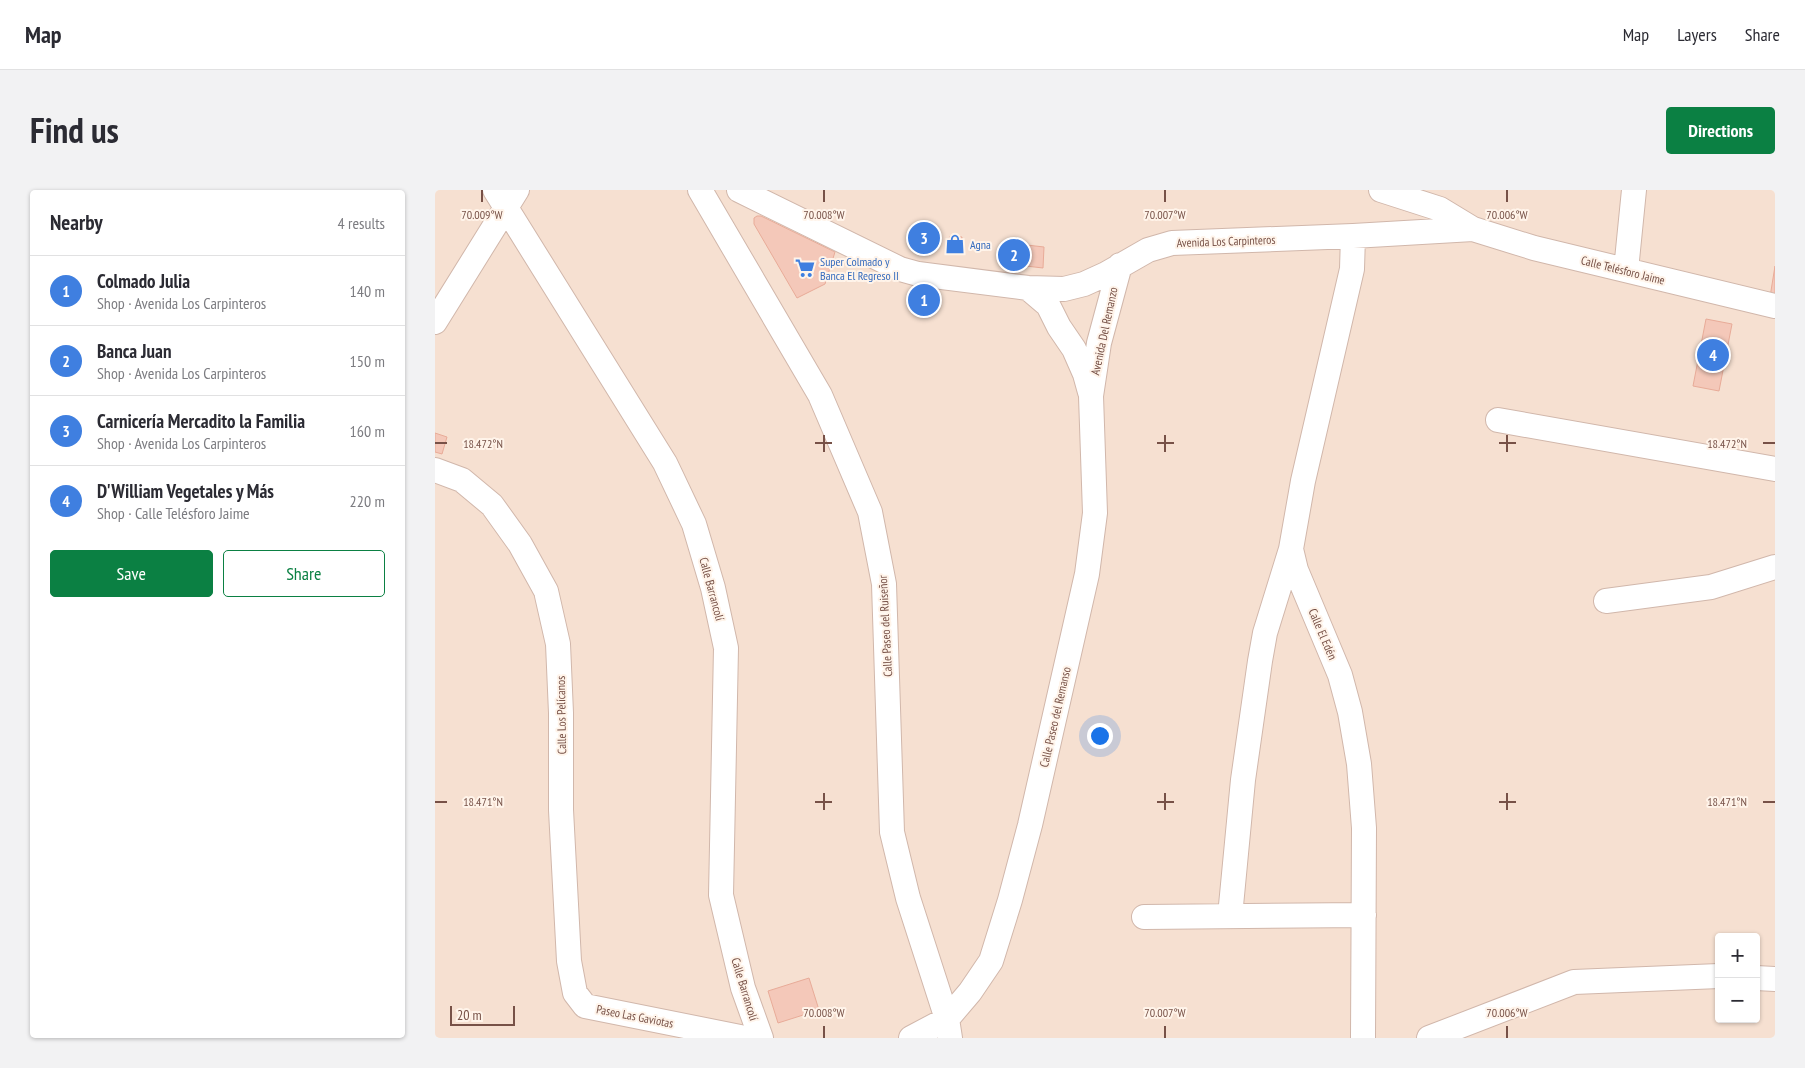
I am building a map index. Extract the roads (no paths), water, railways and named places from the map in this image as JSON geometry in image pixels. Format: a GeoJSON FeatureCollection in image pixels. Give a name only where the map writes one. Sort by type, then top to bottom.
{"type":"FeatureCollection","features":[{"type":"Feature","properties":{"kind":"street","name":"Calle Paseo del Ruiseñor"},"geometry":{"type":"LineString","coordinates":[[700,190],[820,395],[871,512],[885,584],[892,832],[908,898],[948,1028]]}},
{"type":"Feature","properties":{"kind":"street","name":"Avenida Los Carpinteros"},"geometry":{"type":"LineString","coordinates":[[739,190],[900,269],[918,274],[1028,288],[1064,289],[1084,284],[1148,250],[1172,243],[1473,229]]}},
{"type":"Feature","properties":{"kind":"street"},"geometry":{"type":"LineString","coordinates":[[1381,190],[1440,209],[1473,229]]}},
{"type":"Feature","properties":{"kind":"street"},"geometry":{"type":"LineString","coordinates":[[1626,270],[1634,190]]}},
{"type":"Feature","properties":{"kind":"street"},"geometry":{"type":"LineString","coordinates":[[435,322],[506,196]]}},
{"type":"Feature","properties":{"kind":"street","name":"Calle Barrancolí"},"geometry":{"type":"LineString","coordinates":[[506,196],[665,463],[694,524],[713,588],[726,648],[721,895],[743,988],[761,1038]]}},
{"type":"Feature","properties":{"kind":"street","name":"Calle Telésforo Jaime"},"geometry":{"type":"LineString","coordinates":[[1473,229],[1534,248],[1775,306]]}},
{"type":"Feature","properties":{"kind":"street","name":"Calle El Edén"},"geometry":{"type":"LineString","coordinates":[[1353,236],[1352,268],[1303,481],[1291,549],[1296,570],[1341,675],[1359,764],[1364,828],[1363,1038]]}},
{"type":"Feature","properties":{"kind":"street","name":"Avenida Del Remanzo"},"geometry":{"type":"LineString","coordinates":[[1091,396],[1099,343],[1120,265]]}},
{"type":"Feature","properties":{"kind":"street"},"geometry":{"type":"LineString","coordinates":[[1028,288],[1047,305],[1073,349],[1085,374],[1091,396]]}},
{"type":"Feature","properties":{"kind":"street","name":"Calle Paseo del Remanso"},"geometry":{"type":"LineString","coordinates":[[948,1028],[991,961],[1031,825],[1087,574],[1095,513],[1091,396]]}},
{"type":"Feature","properties":{"kind":"street"},"geometry":{"type":"LineString","coordinates":[[1498,420],[1775,469]]}},
{"type":"Feature","properties":{"kind":"street","name":"Calle Los Pelícanos"},"geometry":{"type":"LineString","coordinates":[[435,470],[462,480],[492,505],[520,544],[546,591],[558,644],[561,713],[561,810],[569,961],[575,993],[585,1006]]}},
{"type":"Feature","properties":{"kind":"street"},"geometry":{"type":"LineString","coordinates":[[1230,916],[1243,780],[1260,661],[1265,633],[1291,549]]}},
{"type":"Feature","properties":{"kind":"street"},"geometry":{"type":"LineString","coordinates":[[1606,601],[1711,587],[1775,567]]}},
{"type":"Feature","properties":{"kind":"street"},"geometry":{"type":"LineString","coordinates":[[1144,917],[1364,915]]}},
{"type":"Feature","properties":{"kind":"street"},"geometry":{"type":"LineString","coordinates":[[1429,1038],[1574,982],[1715,976]]}},
{"type":"Feature","properties":{"kind":"street"},"geometry":{"type":"LineString","coordinates":[[1760,978],[1775,979]]}},
{"type":"Feature","properties":{"kind":"street","name":"Paseo Las Gaviotas"},"geometry":{"type":"LineString","coordinates":[[585,1006],[745,1038]]}},
{"type":"Feature","properties":{"kind":"street"},"geometry":{"type":"LineString","coordinates":[[911,1038],[948,1028]]}},
{"type":"Feature","properties":{"kind":"place","name":"Carnicería Mercadito la Familia"},"geometry":{"type":"Point","coordinates":[924,238]}},
{"type":"Feature","properties":{"kind":"place","name":"Agna"},"geometry":{"type":"Point","coordinates":[955,244]}},
{"type":"Feature","properties":{"kind":"place","name":"Banca Juan"},"geometry":{"type":"Point","coordinates":[1014,255]}},
{"type":"Feature","properties":{"kind":"place","name":"Super Colmado y Banca El Regreso II"},"geometry":{"type":"Point","coordinates":[805,268]}},
{"type":"Feature","properties":{"kind":"place","name":"Colmado Julia"},"geometry":{"type":"Point","coordinates":[924,300]}},
{"type":"Feature","properties":{"kind":"place","name":"D'William Vegetales y Más"},"geometry":{"type":"Point","coordinates":[1713,355]}}]}
